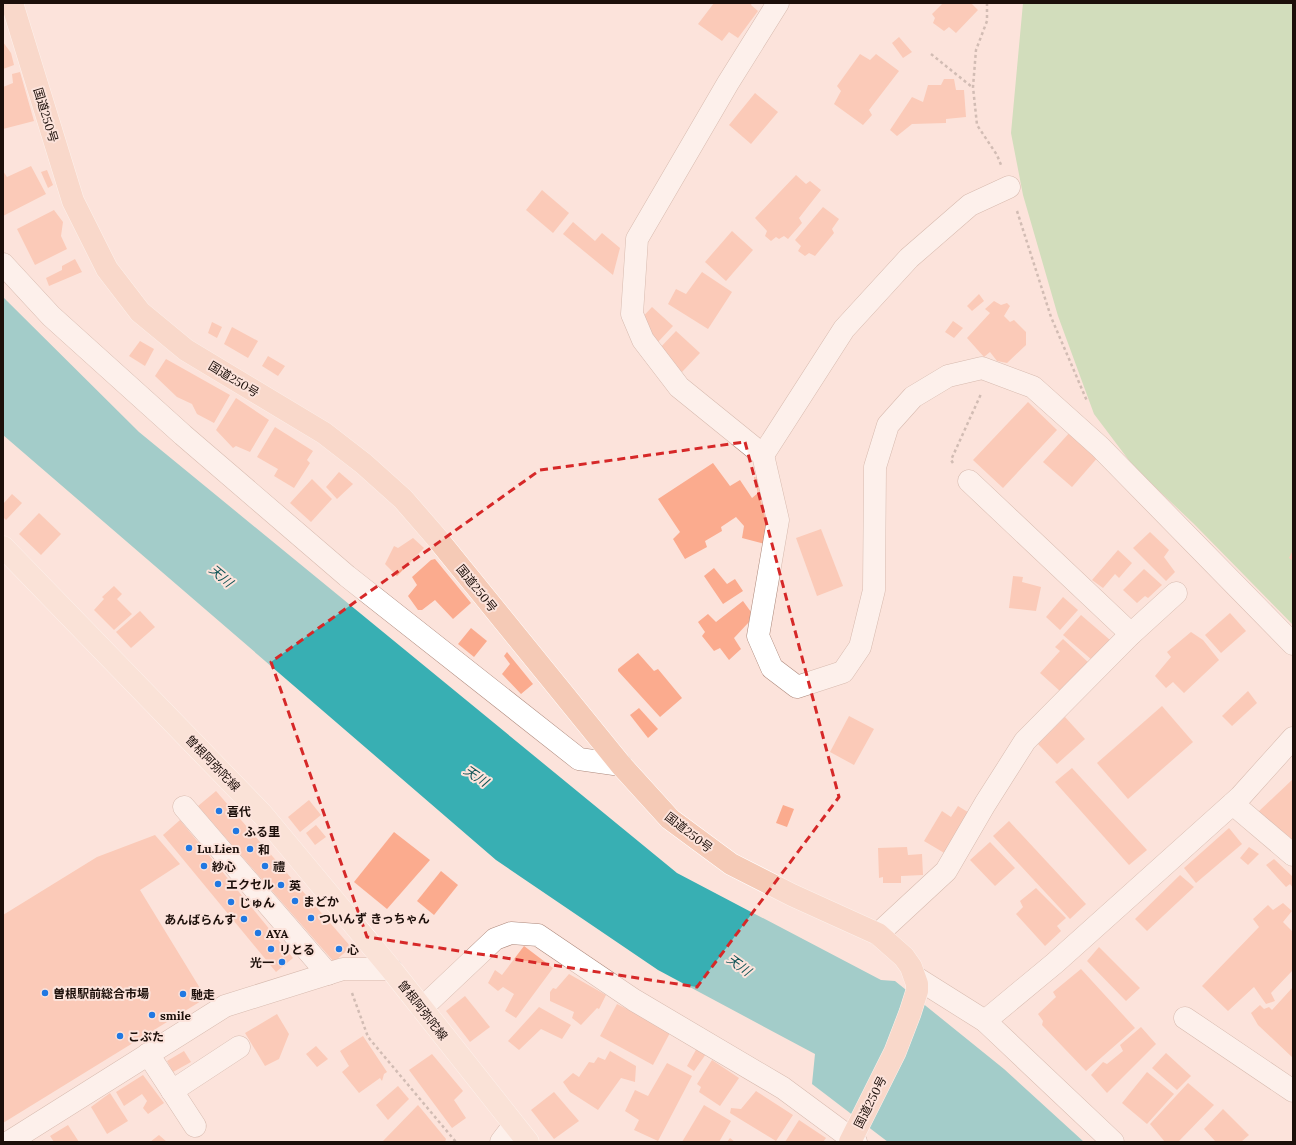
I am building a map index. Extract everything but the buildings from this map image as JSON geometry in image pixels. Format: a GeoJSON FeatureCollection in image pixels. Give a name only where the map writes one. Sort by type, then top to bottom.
{"type":"FeatureCollection","features":[{"type":"Feature","properties":{"kind":"highway","name":"国道250号"},"geometry":{"type":"LineString","coordinates":[[12,3],[73,201],[107,269],[140,312],[186,350],[324,433],[364,464],[403,499],[436,537],[621,765],[670,819],[731,864],[792,895],[878,934],[904,957],[911,967],[916,984],[895,1052],[853,1139]]}},
{"type":"Feature","properties":{"kind":"main road","name":"曽根阿弥陀線"},"geometry":{"type":"LineString","coordinates":[[3,547],[262,814],[422,1008],[507,1134],[528,1142]]}},
{"type":"Feature","properties":{"kind":"street"},"geometry":{"type":"LineString","coordinates":[[778,3],[728,83],[637,239],[632,314],[643,340],[679,387],[763,454],[778,520],[758,636],[772,668],[797,687],[843,672],[860,647],[874,590],[875,467],[888,425],[913,397],[948,376],[982,368],[1033,387],[1100,447],[1209,564],[1293,644]]}},
{"type":"Feature","properties":{"kind":"street"},"geometry":{"type":"LineString","coordinates":[[763,454],[844,329],[904,263],[970,205],[1009,187]]}},
{"type":"Feature","properties":{"kind":"street"},"geometry":{"type":"LineString","coordinates":[[3,264],[51,316],[178,430],[372,596],[579,759],[621,765]]}},
{"type":"Feature","properties":{"kind":"street"},"geometry":{"type":"LineString","coordinates":[[968,481],[1131,634]]}},
{"type":"Feature","properties":{"kind":"street"},"geometry":{"type":"LineString","coordinates":[[878,934],[946,871],[985,804],[1025,741],[1131,634],[1176,593]]}},
{"type":"Feature","properties":{"kind":"street"},"geometry":{"type":"LineString","coordinates":[[985,1021],[1055,963],[1233,804],[1293,738]]}},
{"type":"Feature","properties":{"kind":"street"},"geometry":{"type":"LineString","coordinates":[[1233,804],[1293,855]]}},
{"type":"Feature","properties":{"kind":"street"},"geometry":{"type":"LineString","coordinates":[[184,807],[336,972]]}},
{"type":"Feature","properties":{"kind":"street"},"geometry":{"type":"LineString","coordinates":[[422,1008],[495,939],[511,933],[538,935],[634,1000],[784,1088],[853,1139]]}},
{"type":"Feature","properties":{"kind":"street"},"geometry":{"type":"LineString","coordinates":[[9,1142],[225,1006],[336,972],[391,969]]}},
{"type":"Feature","properties":{"kind":"street"},"geometry":{"type":"LineString","coordinates":[[916,984],[985,1021],[1114,1142]]}},
{"type":"Feature","properties":{"kind":"street"},"geometry":{"type":"LineString","coordinates":[[1185,1018],[1293,1091]]}},
{"type":"Feature","properties":{"kind":"street"},"geometry":{"type":"LineString","coordinates":[[172,1092],[239,1047]]}},
{"type":"Feature","properties":{"kind":"street"},"geometry":{"type":"LineString","coordinates":[[148,1054],[194,1126]]}},
{"type":"Feature","properties":{"kind":"path"},"geometry":{"type":"LineString","coordinates":[[987,3],[987,21],[976,50],[973,87],[977,125],[997,155],[1009,187],[1051,317],[1089,405]]}},
{"type":"Feature","properties":{"kind":"path"},"geometry":{"type":"LineString","coordinates":[[931,54],[973,87]]}},
{"type":"Feature","properties":{"kind":"path"},"geometry":{"type":"LineString","coordinates":[[951,460],[991,371]]}},
{"type":"Feature","properties":{"kind":"path"},"geometry":{"type":"LineString","coordinates":[[336,972],[368,1037],[456,1142]]}},
{"type":"Feature","properties":{"kind":"highlighted area"},"geometry":{"type":"Polygon","coordinates":[[[745,442],[839,797],[697,987],[367,937],[271,662],[540,470],[745,442]]]}},
{"type":"Feature","properties":{"kind":"green space"},"geometry":{"type":"Polygon","coordinates":[[[1023,3],[1293,3],[1293,625],[1194,524],[1134,467],[1094,414],[1058,316],[1023,195],[1011,133],[1023,3]]]}},
{"type":"Feature","properties":{"kind":"water","name":"天川"},"geometry":{"type":"Polygon","coordinates":[[[3,297],[139,432],[677,873],[881,980],[895,981],[1004,1069],[1084,1142],[888,1142],[812,1084],[815,1054],[658,970],[496,860],[3,435],[3,297]]]}},
{"type":"Feature","properties":{"kind":"place","name":"喜代"},"geometry":{"type":"Point","coordinates":[219,811]}},
{"type":"Feature","properties":{"kind":"place","name":"ふる里"},"geometry":{"type":"Point","coordinates":[236,831]}},
{"type":"Feature","properties":{"kind":"place","name":"Lu.Lien"},"geometry":{"type":"Point","coordinates":[189,848]}},
{"type":"Feature","properties":{"kind":"place","name":"和"},"geometry":{"type":"Point","coordinates":[250,849]}},
{"type":"Feature","properties":{"kind":"place","name":"紗心"},"geometry":{"type":"Point","coordinates":[204,866]}},
{"type":"Feature","properties":{"kind":"place","name":"禮"},"geometry":{"type":"Point","coordinates":[265,866]}},
{"type":"Feature","properties":{"kind":"place","name":"エクセル"},"geometry":{"type":"Point","coordinates":[218,884]}},
{"type":"Feature","properties":{"kind":"place","name":"英"},"geometry":{"type":"Point","coordinates":[281,885]}},
{"type":"Feature","properties":{"kind":"place","name":"まどか"},"geometry":{"type":"Point","coordinates":[295,901]}},
{"type":"Feature","properties":{"kind":"place","name":"じゅん"},"geometry":{"type":"Point","coordinates":[231,902]}},
{"type":"Feature","properties":{"kind":"place","name":"ついんず きっちゃん"},"geometry":{"type":"Point","coordinates":[311,918]}},
{"type":"Feature","properties":{"kind":"place","name":"あんばらんす"},"geometry":{"type":"Point","coordinates":[244,919]}},
{"type":"Feature","properties":{"kind":"place","name":"AYA"},"geometry":{"type":"Point","coordinates":[258,933]}},
{"type":"Feature","properties":{"kind":"place","name":"リとる"},"geometry":{"type":"Point","coordinates":[271,949]}},
{"type":"Feature","properties":{"kind":"place","name":"心"},"geometry":{"type":"Point","coordinates":[339,949]}},
{"type":"Feature","properties":{"kind":"place","name":"光一"},"geometry":{"type":"Point","coordinates":[282,962]}},
{"type":"Feature","properties":{"kind":"place","name":"曽根駅前総合市場"},"geometry":{"type":"Point","coordinates":[45,993]}},
{"type":"Feature","properties":{"kind":"place","name":"馳走"},"geometry":{"type":"Point","coordinates":[183,994]}},
{"type":"Feature","properties":{"kind":"place","name":"smile"},"geometry":{"type":"Point","coordinates":[152,1015]}},
{"type":"Feature","properties":{"kind":"place","name":"こぶた"},"geometry":{"type":"Point","coordinates":[120,1036]}}]}
